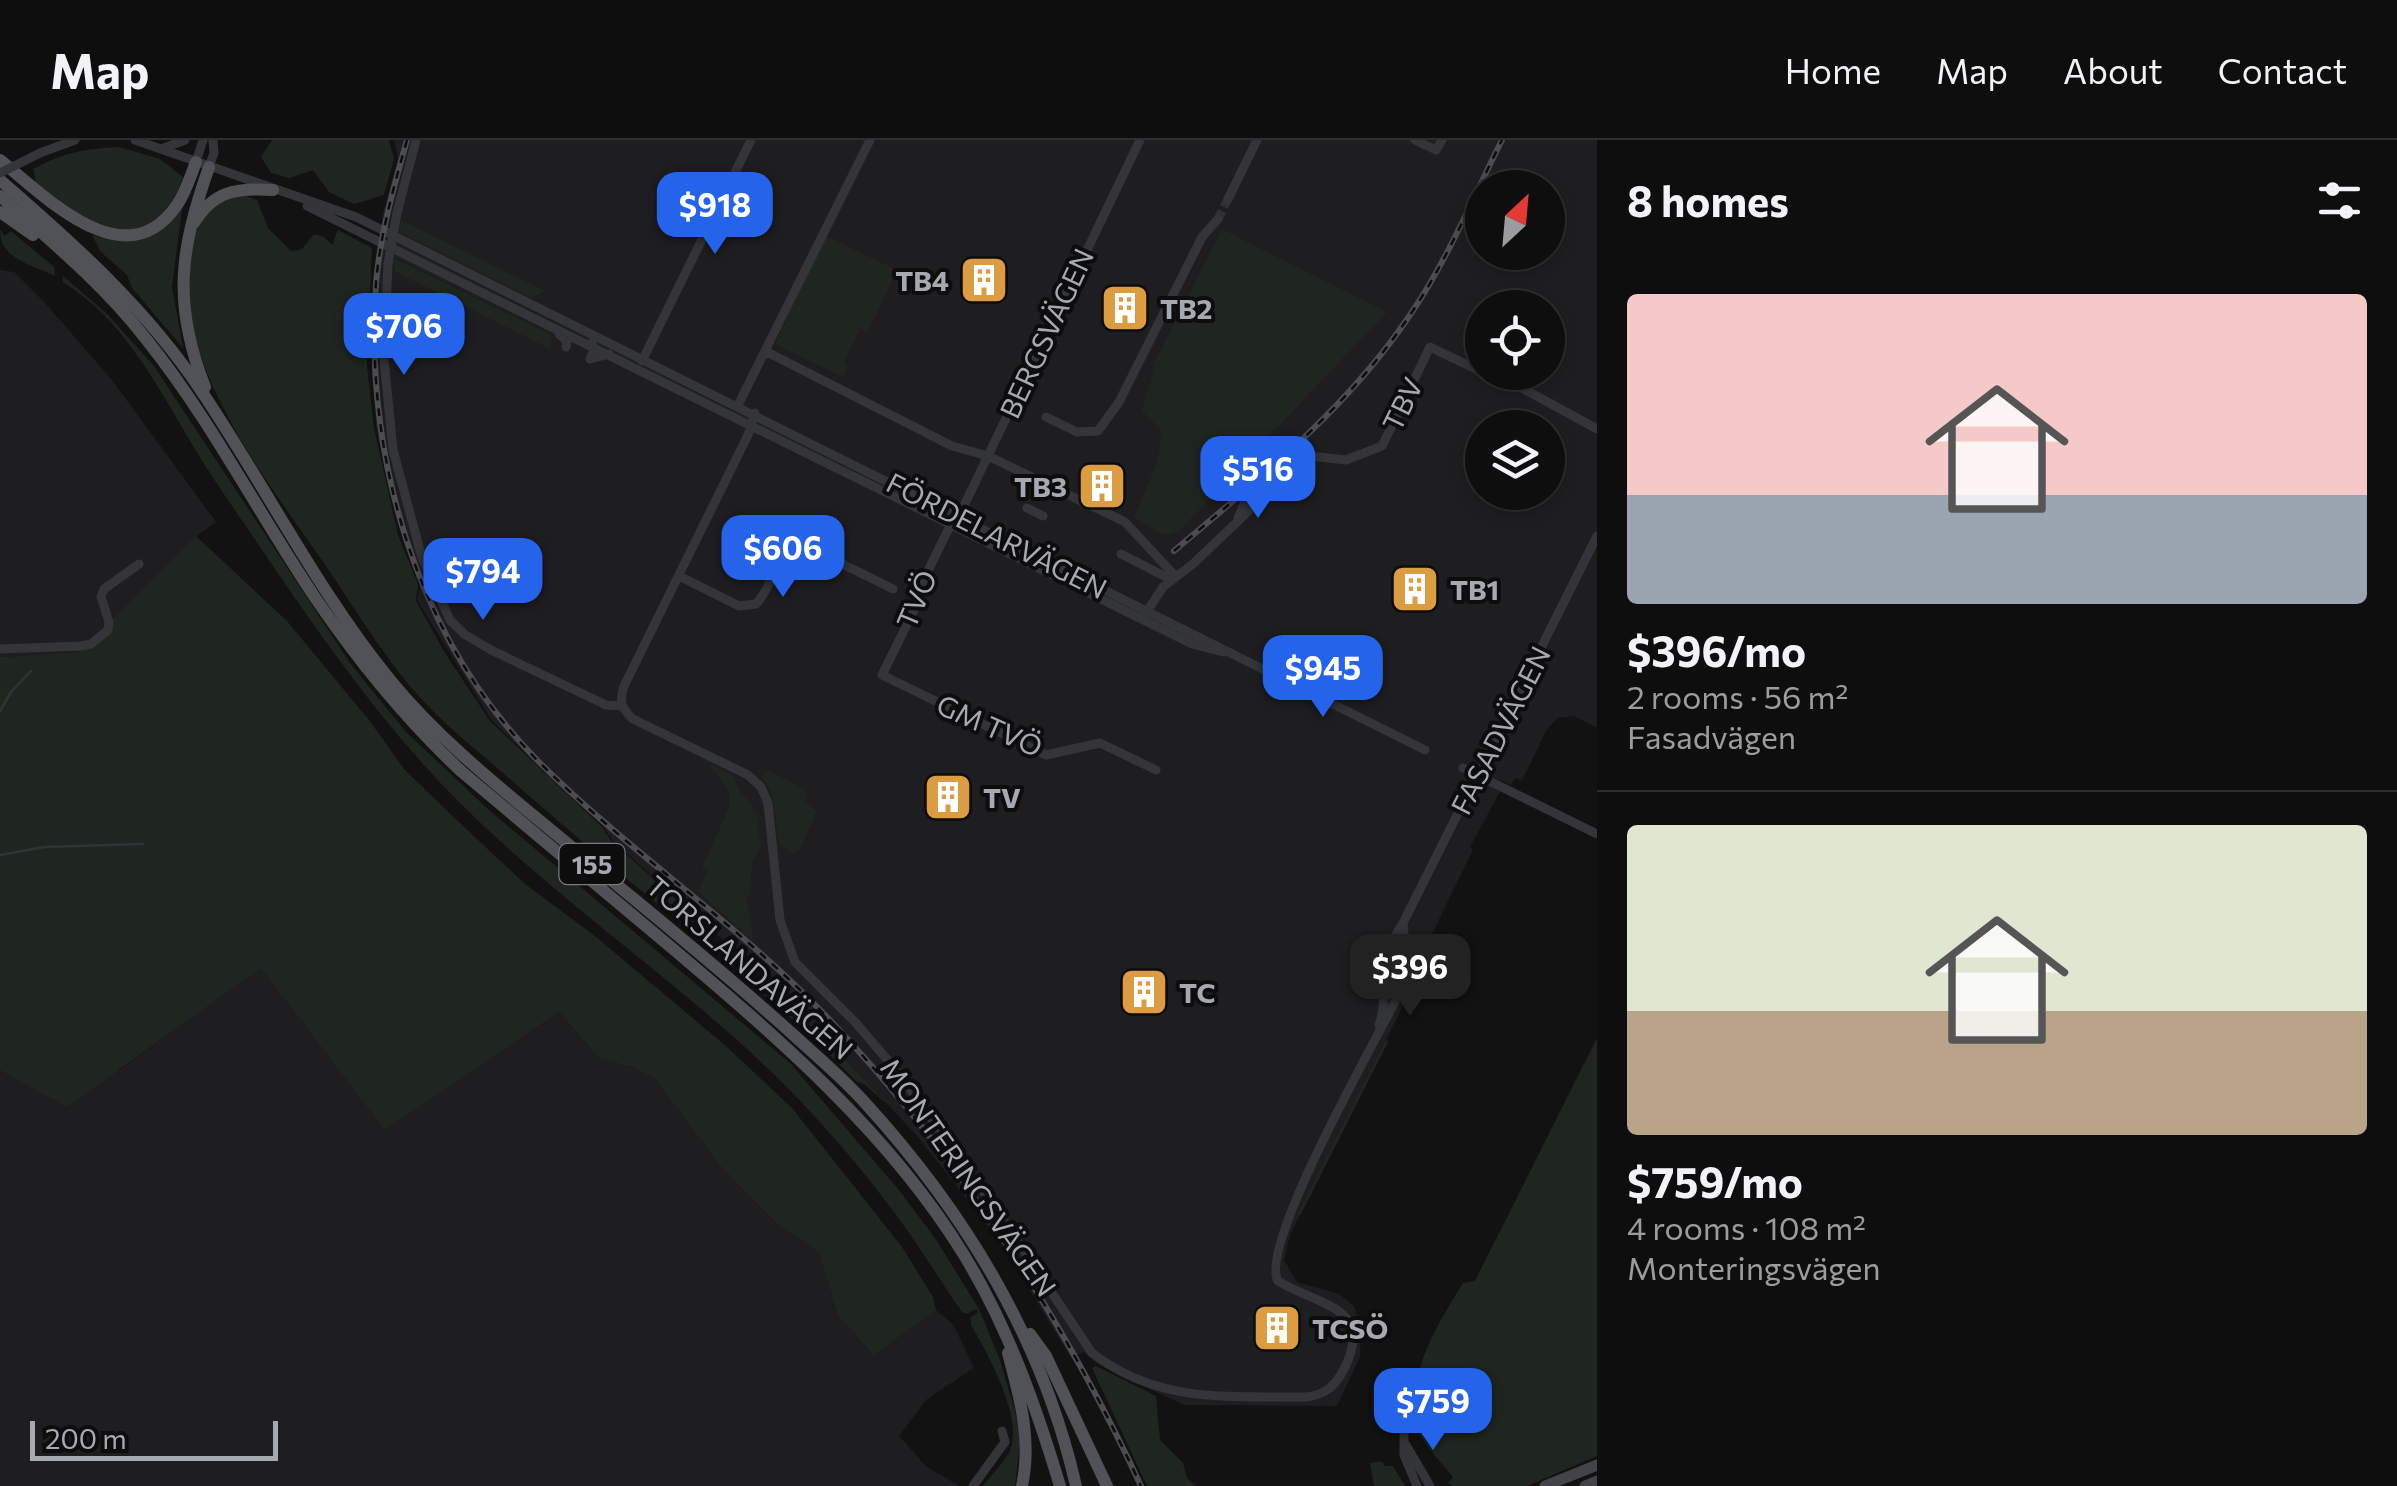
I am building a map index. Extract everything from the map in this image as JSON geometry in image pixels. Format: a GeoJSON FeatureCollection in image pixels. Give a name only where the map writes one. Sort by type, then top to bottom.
{"type":"FeatureCollection","features":[{"type":"Feature","properties":{"kind":"main road"},"geometry":{"type":"LineString","coordinates":[[0,160],[80,223],[116,235],[145,230],[170,215],[203,164]]}},
{"type":"Feature","properties":{"kind":"main road"},"geometry":{"type":"LineString","coordinates":[[203,164],[187,234],[181,284],[190,346],[229,435]]}},
{"type":"Feature","properties":{"kind":"main road","name":"TORSLANDAVÄGEN"},"geometry":{"type":"LineString","coordinates":[[0,177],[141,313],[192,378],[391,682],[473,764],[770,1014],[865,1102],[943,1195],[1014,1312],[1048,1394],[1076,1486]]}},
{"type":"Feature","properties":{"kind":"main road"},"geometry":{"type":"LineString","coordinates":[[187,234],[206,206],[222,193],[243,188],[273,190]]}},
{"type":"Feature","properties":{"kind":"main road","name":"TORSLANDAVÄGEN"},"geometry":{"type":"LineString","coordinates":[[0,196],[99,285],[144,335],[187,395],[315,598],[423,736],[745,1010],[842,1102],[894,1160],[950,1232],[999,1322],[1021,1367],[1060,1486]]}},
{"type":"Feature","properties":{"kind":"main road"},"geometry":{"type":"LineString","coordinates":[[0,212],[72,269],[187,395]]}},
{"type":"Feature","properties":{"kind":"main road"},"geometry":{"type":"LineString","coordinates":[[1014,1312],[1046,1356],[1108,1486]]}},
{"type":"Feature","properties":{"kind":"main road"},"geometry":{"type":"LineString","coordinates":[[999,1322],[1026,1429],[1027,1458],[1022,1486]]}},
{"type":"Feature","properties":{"kind":"street"},"geometry":{"type":"LineString","coordinates":[[0,177],[40,153],[75,140]]}},
{"type":"Feature","properties":{"kind":"street"},"geometry":{"type":"LineString","coordinates":[[134,140],[356,217],[573,323],[640,365]]}},
{"type":"Feature","properties":{"kind":"street"},"geometry":{"type":"LineString","coordinates":[[161,148],[186,140]]}},
{"type":"Feature","properties":{"kind":"street"},"geometry":{"type":"LineString","coordinates":[[203,140],[203,164]]}},
{"type":"Feature","properties":{"kind":"street"},"geometry":{"type":"LineString","coordinates":[[203,164],[214,150],[213,140]]}},
{"type":"Feature","properties":{"kind":"street","name":"MONTERINGSVÄGEN"},"geometry":{"type":"LineString","coordinates":[[416,140],[388,264],[384,359],[393,450],[418,546],[450,620],[464,634],[498,653],[598,702],[622,706],[633,719],[748,775],[761,787],[768,803],[780,920],[791,954],[897,1071],[1092,1353],[1174,1393],[1313,1396],[1334,1384],[1351,1354],[1353,1330],[1345,1315]]}},
{"type":"Feature","properties":{"kind":"street"},"geometry":{"type":"LineString","coordinates":[[640,365],[751,140]]}},
{"type":"Feature","properties":{"kind":"street"},"geometry":{"type":"LineString","coordinates":[[738,405],[870,140]]}},
{"type":"Feature","properties":{"kind":"street","name":"BERGSVÄGEN"},"geometry":{"type":"LineString","coordinates":[[955,520],[1140,140]]}},
{"type":"Feature","properties":{"kind":"street"},"geometry":{"type":"LineString","coordinates":[[1228,199],[1257,140]]}},
{"type":"Feature","properties":{"kind":"street"},"geometry":{"type":"LineString","coordinates":[[1415,140],[1436,150],[1442,140]]}},
{"type":"Feature","properties":{"kind":"street"},"geometry":{"type":"LineString","coordinates":[[273,190],[609,356],[738,405],[753,422]]}},
{"type":"Feature","properties":{"kind":"street"},"geometry":{"type":"LineString","coordinates":[[1046,417],[1077,432],[1098,431],[1119,402],[1202,237],[1218,220]]}},
{"type":"Feature","properties":{"kind":"street"},"geometry":{"type":"LineString","coordinates":[[542,320],[547,328],[563,336],[566,348]]}},
{"type":"Feature","properties":{"kind":"street"},"geometry":{"type":"LineString","coordinates":[[573,323],[640,365],[753,422]]}},
{"type":"Feature","properties":{"kind":"street"},"geometry":{"type":"LineString","coordinates":[[586,334],[592,345],[590,359],[609,356],[640,365]]}},
{"type":"Feature","properties":{"kind":"street","name":"TBV"},"geometry":{"type":"LineString","coordinates":[[1146,614],[1174,578],[1290,470],[1310,456],[1346,460],[1382,446],[1430,347],[1465,364]]}},
{"type":"Feature","properties":{"kind":"street"},"geometry":{"type":"LineString","coordinates":[[765,351],[952,446],[988,456],[1125,522],[1174,578]]}},
{"type":"Feature","properties":{"kind":"street"},"geometry":{"type":"LineString","coordinates":[[1526,390],[1597,428]]}},
{"type":"Feature","properties":{"kind":"street"},"geometry":{"type":"LineString","coordinates":[[622,706],[624,686],[753,422]]}},
{"type":"Feature","properties":{"kind":"street","name":"FÖRDELARVÄGEN"},"geometry":{"type":"LineString","coordinates":[[753,422],[1240,656],[1425,750]]}},
{"type":"Feature","properties":{"kind":"street"},"geometry":{"type":"LineString","coordinates":[[1227,532],[1260,486]]}},
{"type":"Feature","properties":{"kind":"street"},"geometry":{"type":"LineString","coordinates":[[1027,508],[1043,516]]}},
{"type":"Feature","properties":{"kind":"street","name":"TVÖ"},"geometry":{"type":"LineString","coordinates":[[882,675],[919,600],[916,593],[955,520]]}},
{"type":"Feature","properties":{"kind":"street","name":"FASADVÄGEN"},"geometry":{"type":"LineString","coordinates":[[1376,1037],[1386,1004],[1376,964],[1403,923],[1597,536]]}},
{"type":"Feature","properties":{"kind":"street"},"geometry":{"type":"LineString","coordinates":[[679,576],[738,606],[756,604],[787,551],[798,542],[893,589]]}},
{"type":"Feature","properties":{"kind":"street"},"geometry":{"type":"LineString","coordinates":[[1121,554],[1174,578]]}},
{"type":"Feature","properties":{"kind":"street"},"geometry":{"type":"LineString","coordinates":[[0,649],[92,644],[108,630],[101,597],[104,590],[139,564]]}},
{"type":"Feature","properties":{"kind":"street","name":"GM TVÖ"},"geometry":{"type":"LineString","coordinates":[[882,675],[1046,755],[1100,743],[1156,770]]}},
{"type":"Feature","properties":{"kind":"street"},"geometry":{"type":"LineString","coordinates":[[1463,768],[1597,834]]}},
{"type":"Feature","properties":{"kind":"street","name":"FASADVÄGEN"},"geometry":{"type":"LineString","coordinates":[[1345,1315],[1278,1282],[1274,1267],[1295,1199],[1411,968],[1403,923]]}},
{"type":"Feature","properties":{"kind":"street"},"geometry":{"type":"LineString","coordinates":[[1385,952],[1396,950],[1406,955]]}},
{"type":"Feature","properties":{"kind":"street"},"geometry":{"type":"LineString","coordinates":[[1378,977],[1391,985],[1406,980]]}},
{"type":"Feature","properties":{"kind":"street"},"geometry":{"type":"LineString","coordinates":[[1404,1402],[1404,1454],[1417,1486]]}},
{"type":"Feature","properties":{"kind":"street"},"geometry":{"type":"LineString","coordinates":[[973,1486],[1005,1442],[1002,1431]]}},
{"type":"Feature","properties":{"kind":"street"},"geometry":{"type":"LineString","coordinates":[[1404,1442],[1430,1486]]}},
{"type":"Feature","properties":{"kind":"street"},"geometry":{"type":"LineString","coordinates":[[1545,1486],[1597,1465]]}},
{"type":"Feature","properties":{"kind":"street"},"geometry":{"type":"LineString","coordinates":[[1586,1486],[1597,1481]]}},
{"type":"Feature","properties":{"kind":"shaded area"},"geometry":{"type":"Polygon","coordinates":[[[272,140],[389,140],[394,159],[384,195],[354,204],[329,192],[313,170],[289,178],[271,173],[261,157],[272,140]]]}},
{"type":"Feature","properties":{"kind":"shaded area"},"geometry":{"type":"Polygon","coordinates":[[[394,140],[1597,140],[1597,728],[1574,716],[1558,718],[1547,729],[1522,781],[1515,778],[1511,785],[1495,778],[1493,781],[1503,786],[1470,847],[1473,850],[1420,958],[1425,961],[1290,1235],[1284,1260],[1297,1282],[1339,1294],[1354,1306],[1361,1328],[1360,1357],[1337,1406],[1184,1405],[1098,1364],[1083,1352],[1071,1358],[1004,1247],[919,1138],[785,995],[613,841],[603,826],[492,721],[417,600],[420,585],[389,491],[376,425],[371,314],[383,213],[398,158],[394,140]]]}},
{"type":"Feature","properties":{"kind":"shaded area"},"geometry":{"type":"Polygon","coordinates":[[[119,147],[160,159],[183,177],[167,208],[143,226],[113,230],[96,225],[73,213],[36,184],[33,169],[45,163],[75,152],[119,147]]]}},
{"type":"Feature","properties":{"kind":"shaded area"},"geometry":{"type":"Polygon","coordinates":[[[238,193],[257,200],[268,228],[291,251],[302,249],[314,234],[332,245],[338,230],[372,248],[367,366],[374,428],[398,535],[418,584],[416,601],[490,721],[602,827],[612,842],[712,930],[705,942],[577,837],[429,707],[387,657],[254,461],[212,383],[197,343],[188,302],[188,262],[197,229],[209,212],[238,193]]]}},
{"type":"Feature","properties":{"kind":"shaded area"},"geometry":{"type":"Polygon","coordinates":[[[182,209],[172,287],[183,348],[132,288],[127,275],[100,251],[92,235],[117,239],[141,236],[163,226],[182,209]]]}},
{"type":"Feature","properties":{"kind":"shaded area"},"geometry":{"type":"Polygon","coordinates":[[[401,220],[545,291],[532,298],[399,232],[401,220]]]}},
{"type":"Feature","properties":{"kind":"shaded area"},"geometry":{"type":"Polygon","coordinates":[[[1222,229],[1387,312],[1178,532],[1164,536],[1134,517],[1158,461],[1161,430],[1142,411],[1156,360],[1222,229]]]}},
{"type":"Feature","properties":{"kind":"shaded area"},"geometry":{"type":"Polygon","coordinates":[[[0,230],[5,236],[11,231],[54,267],[55,276],[12,255],[1,240],[0,230]]]}},
{"type":"Feature","properties":{"kind":"shaded area"},"geometry":{"type":"Polygon","coordinates":[[[826,236],[897,270],[868,332],[860,329],[844,362],[848,365],[843,377],[775,344],[826,236]]]}},
{"type":"Feature","properties":{"kind":"shaded area"},"geometry":{"type":"Polygon","coordinates":[[[395,259],[551,335],[550,349],[394,271],[395,259]]]}},
{"type":"Feature","properties":{"kind":"shaded area"},"geometry":{"type":"Polygon","coordinates":[[[0,270],[14,272],[112,380],[216,522],[197,536],[192,554],[79,652],[0,657],[0,270]]]}},
{"type":"Feature","properties":{"kind":"shaded area"},"geometry":{"type":"Polygon","coordinates":[[[62,275],[107,314],[154,366],[350,663],[405,731],[489,810],[790,1063],[898,1189],[935,1238],[979,1309],[1000,1360],[1021,1432],[1015,1486],[983,1486],[1009,1453],[1013,1435],[1002,1385],[971,1325],[977,1309],[962,1312],[871,1182],[769,1070],[711,1017],[525,864],[428,769],[376,708],[305,613],[209,472],[138,356],[104,315],[63,282],[62,275]]]}},
{"type":"Feature","properties":{"kind":"shaded area"},"geometry":{"type":"Polygon","coordinates":[[[196,536],[287,621],[404,769],[461,824],[525,884],[595,936],[727,1047],[792,1108],[902,1247],[933,1297],[936,1310],[874,1355],[838,1316],[819,1252],[776,1223],[721,1167],[654,1078],[632,1067],[600,1059],[559,1012],[385,1130],[261,968],[67,1107],[0,1070],[0,657],[79,652],[196,536]]]}},
{"type":"Feature","properties":{"kind":"shaded area"},"geometry":{"type":"Polygon","coordinates":[[[707,762],[735,777],[737,787],[756,811],[761,846],[752,863],[747,898],[753,941],[698,891],[707,872],[702,867],[729,808],[729,791],[707,762]]]}},
{"type":"Feature","properties":{"kind":"shaded area"},"geometry":{"type":"Polygon","coordinates":[[[768,770],[806,790],[804,802],[817,811],[800,849],[793,853],[780,845],[772,794],[762,776],[768,770]]]}},
{"type":"Feature","properties":{"kind":"shaded area"},"geometry":{"type":"Polygon","coordinates":[[[261,967],[385,1129],[559,1012],[600,1059],[632,1067],[654,1078],[721,1167],[776,1223],[819,1252],[838,1316],[875,1354],[936,1310],[953,1324],[974,1368],[927,1399],[899,1436],[927,1467],[960,1486],[0,1486],[0,1070],[118,1071],[261,967]]]}},
{"type":"Feature","properties":{"kind":"shaded area"},"geometry":{"type":"Polygon","coordinates":[[[775,987],[889,1106],[857,1082],[764,995],[775,987]]]}},
{"type":"Feature","properties":{"kind":"shaded area"},"geometry":{"type":"Polygon","coordinates":[[[1597,1038],[1597,1456],[1527,1486],[1453,1486],[1448,1483],[1453,1477],[1419,1432],[1414,1414],[1418,1375],[1433,1335],[1463,1283],[1475,1281],[1597,1038]]]}},
{"type":"Feature","properties":{"kind":"shaded area"},"geometry":{"type":"Polygon","coordinates":[[[1388,1042],[1300,1216],[1298,1213],[1388,1042]]]}},
{"type":"Feature","properties":{"kind":"shaded area"},"geometry":{"type":"Polygon","coordinates":[[[1096,1366],[1156,1396],[1160,1440],[1183,1463],[1187,1478],[1195,1486],[1147,1486],[1092,1368],[1096,1366]]]}},
{"type":"Feature","properties":{"kind":"shaded area"},"geometry":{"type":"Polygon","coordinates":[[[1383,1462],[1384,1466],[1393,1466],[1405,1486],[1374,1486],[1370,1463],[1383,1462]]]}},
{"type":"Feature","properties":{"kind":"waterway"},"geometry":{"type":"LineString","coordinates":[[0,711],[31,671]]}},
{"type":"Feature","properties":{"kind":"waterway"},"geometry":{"type":"LineString","coordinates":[[0,855],[44,847],[143,844]]}},
{"type":"Feature","properties":{"kind":"tunnel"},"geometry":{"type":"LineString","coordinates":[[1218,219],[1228,199]]}},
{"type":"Feature","properties":{"kind":"railway"},"geometry":{"type":"LineString","coordinates":[[407,140],[384,229],[376,283],[374,348],[379,413],[406,540],[430,601],[460,659],[496,713],[539,762],[609,827],[791,981],[918,1121],[1041,1299],[1111,1423],[1141,1486]]}},
{"type":"Feature","properties":{"kind":"railway"},"geometry":{"type":"LineString","coordinates":[[1174,551],[1300,441],[1385,349],[1436,273],[1502,140]]}},
{"type":"Feature","properties":{"kind":"place","name":"TB4"},"geometry":{"type":"Point","coordinates":[984,280]}},
{"type":"Feature","properties":{"kind":"place","name":"TB2"},"geometry":{"type":"Point","coordinates":[1125,308]}},
{"type":"Feature","properties":{"kind":"place","name":"TB3"},"geometry":{"type":"Point","coordinates":[1102,486]}},
{"type":"Feature","properties":{"kind":"place","name":"TB1"},"geometry":{"type":"Point","coordinates":[1415,589]}},
{"type":"Feature","properties":{"kind":"place","name":"TV"},"geometry":{"type":"Point","coordinates":[948,797]}},
{"type":"Feature","properties":{"kind":"place","name":"TC"},"geometry":{"type":"Point","coordinates":[1144,992]}},
{"type":"Feature","properties":{"kind":"place","name":"TCSÖ"},"geometry":{"type":"Point","coordinates":[1277,1328]}}]}
